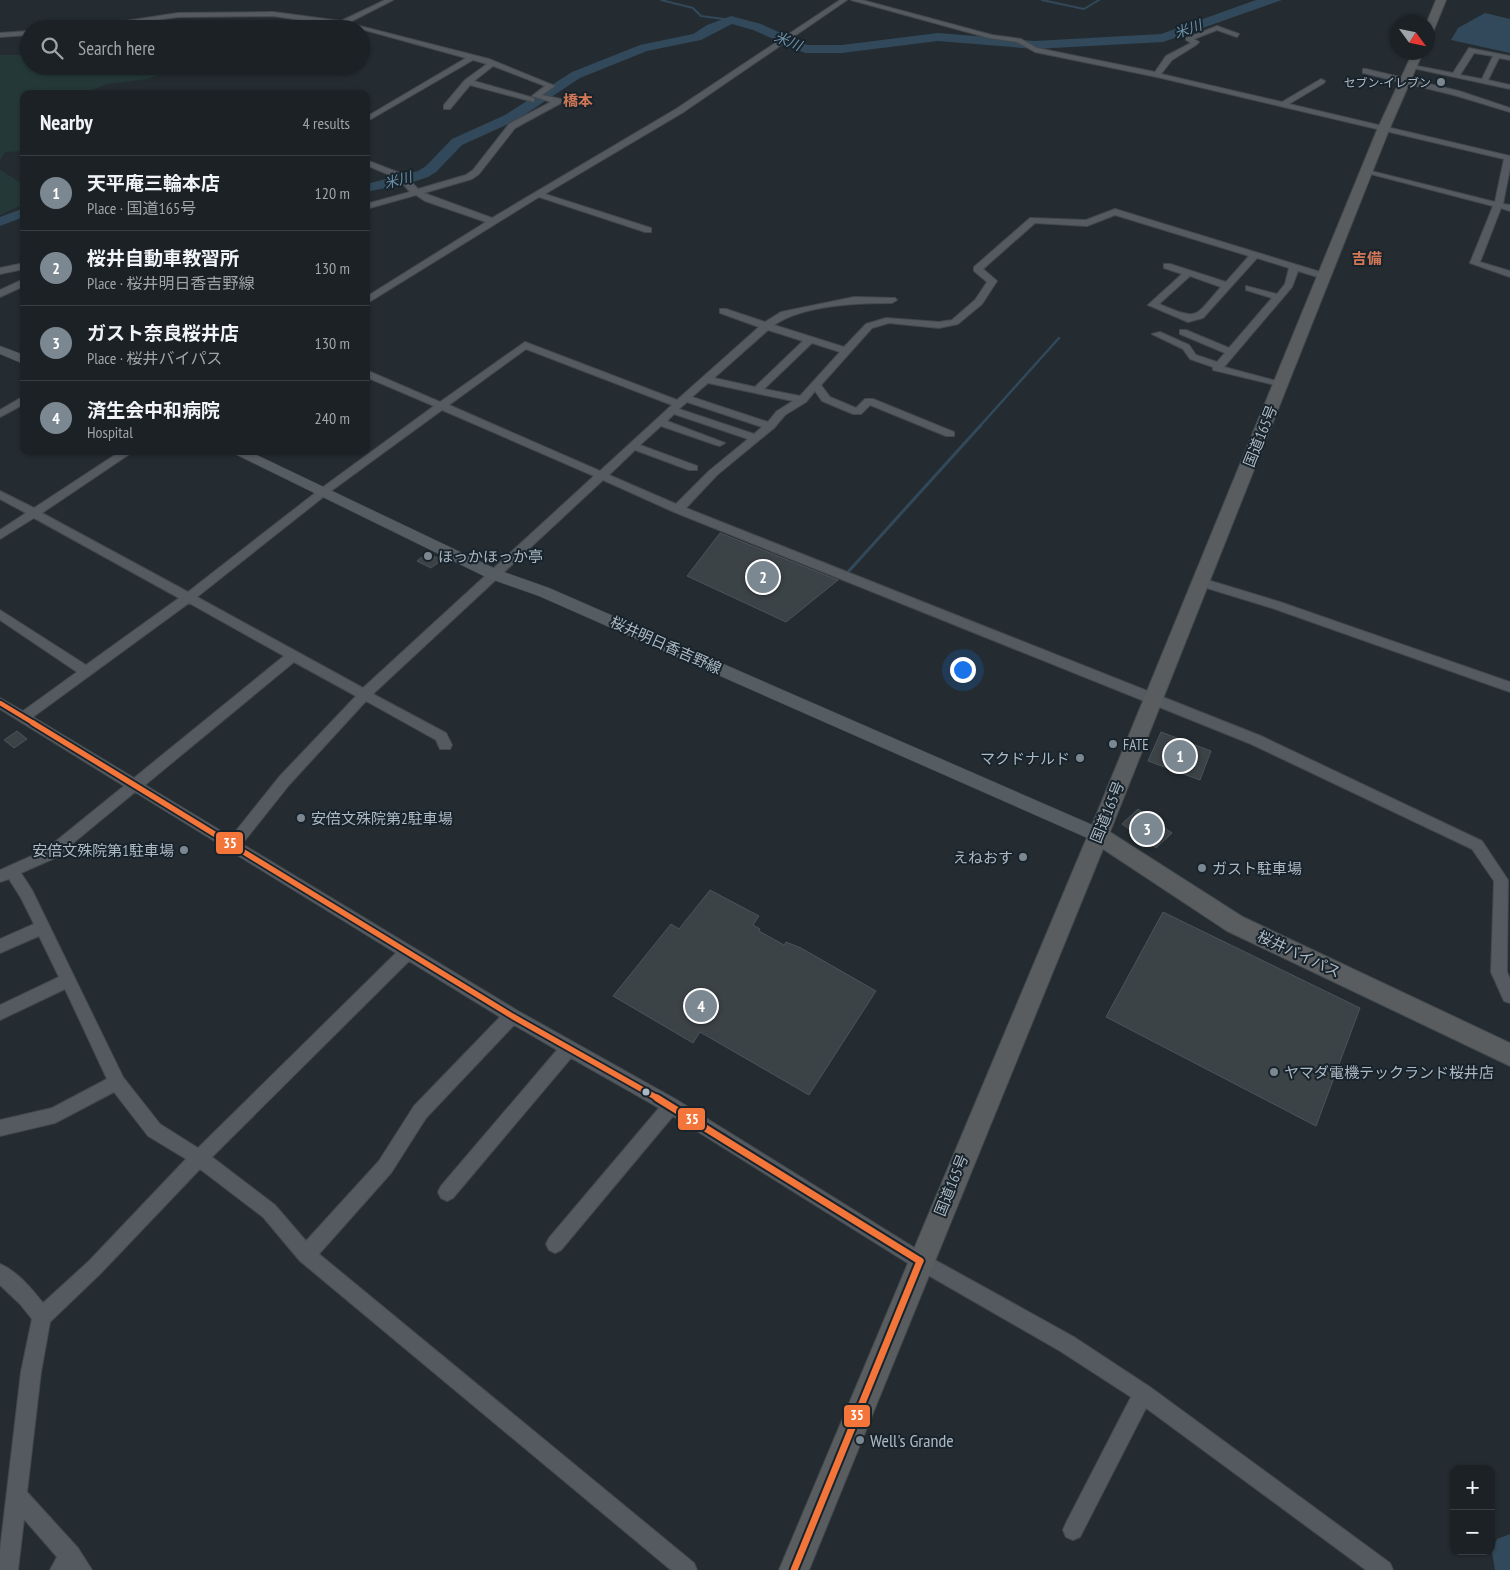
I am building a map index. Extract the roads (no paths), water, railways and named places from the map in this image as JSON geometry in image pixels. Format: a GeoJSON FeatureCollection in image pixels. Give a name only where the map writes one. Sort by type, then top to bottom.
{"type":"FeatureCollection","features":[{"type":"Feature","properties":{"kind":"highway"},"geometry":{"type":"LineString","coordinates":[[1435,15],[1441,0]]}},
{"type":"Feature","properties":{"kind":"highway","name":"国道165号"},"geometry":{"type":"LineString","coordinates":[[794,1570],[920,1261],[1098,835],[1383,130],[1411,70]]}},
{"type":"Feature","properties":{"kind":"highway","name":"桜井バイパス"},"geometry":{"type":"LineString","coordinates":[[1098,835],[1235,924],[1510,1055]]}},
{"type":"Feature","properties":{"kind":"main road"},"geometry":{"type":"LineString","coordinates":[[0,350],[20,358]]}},
{"type":"Feature","properties":{"kind":"main road","name":"桜井明日香吉野線"},"geometry":{"type":"LineString","coordinates":[[244,455],[494,574],[544,592],[1098,835]]}},
{"type":"Feature","properties":{"kind":"street"},"geometry":{"type":"LineString","coordinates":[[348,20],[390,0]]}},
{"type":"Feature","properties":{"kind":"street"},"geometry":{"type":"LineString","coordinates":[[370,298],[493,220],[679,111],[844,0]]}},
{"type":"Feature","properties":{"kind":"street"},"geometry":{"type":"LineString","coordinates":[[854,0],[931,19],[990,37],[1019,40],[1035,50],[1157,75],[1383,130],[1509,158],[1498,205],[1475,263],[1510,274]]}},
{"type":"Feature","properties":{"kind":"street"},"geometry":{"type":"LineString","coordinates":[[137,20],[178,14],[273,14],[319,20]]}},
{"type":"Feature","properties":{"kind":"street"},"geometry":{"type":"LineString","coordinates":[[1157,75],[1169,58],[1194,44],[1195,42],[1188,39],[1217,28],[1237,35]]}},
{"type":"Feature","properties":{"kind":"street"},"geometry":{"type":"LineString","coordinates":[[370,30],[472,57],[551,86],[524,107]]}},
{"type":"Feature","properties":{"kind":"street"},"geometry":{"type":"LineString","coordinates":[[0,35],[20,34]]}},
{"type":"Feature","properties":{"kind":"street"},"geometry":{"type":"LineString","coordinates":[[1454,76],[1472,50],[1510,58]]}},
{"type":"Feature","properties":{"kind":"street"},"geometry":{"type":"LineString","coordinates":[[1484,82],[1497,55]]}},
{"type":"Feature","properties":{"kind":"street"},"geometry":{"type":"LineString","coordinates":[[370,118],[472,57]]}},
{"type":"Feature","properties":{"kind":"street"},"geometry":{"type":"LineString","coordinates":[[447,107],[468,82],[492,64]]}},
{"type":"Feature","properties":{"kind":"street"},"geometry":{"type":"LineString","coordinates":[[1411,70],[1456,93],[1510,110]]}},
{"type":"Feature","properties":{"kind":"street"},"geometry":{"type":"LineString","coordinates":[[1366,72],[1411,70],[1510,86]]}},
{"type":"Feature","properties":{"kind":"street"},"geometry":{"type":"LineString","coordinates":[[1282,105],[1321,81]]}},
{"type":"Feature","properties":{"kind":"street"},"geometry":{"type":"LineString","coordinates":[[370,206],[469,177],[476,172],[512,126],[558,101],[534,98],[468,82]]}},
{"type":"Feature","properties":{"kind":"street"},"geometry":{"type":"LineString","coordinates":[[370,164],[402,177],[417,193],[428,199],[493,220]]}},
{"type":"Feature","properties":{"kind":"street"},"geometry":{"type":"LineString","coordinates":[[1367,172],[1510,208]]}},
{"type":"Feature","properties":{"kind":"street"},"geometry":{"type":"LineString","coordinates":[[538,194],[648,230]]}},
{"type":"Feature","properties":{"kind":"street"},"geometry":{"type":"LineString","coordinates":[[678,509],[713,473],[770,426],[782,413],[802,400],[870,326],[882,322],[901,320],[939,325],[960,320],[979,302],[992,281],[978,269],[1034,220],[1087,223],[1115,212],[1324,276]]}},
{"type":"Feature","properties":{"kind":"street"},"geometry":{"type":"LineString","coordinates":[[1187,274],[1153,305],[1188,319],[1200,316],[1254,256]]}},
{"type":"Feature","properties":{"kind":"street"},"geometry":{"type":"LineString","coordinates":[[1167,266],[1226,285]]}},
{"type":"Feature","properties":{"kind":"street"},"geometry":{"type":"LineString","coordinates":[[0,271],[20,267]]}},
{"type":"Feature","properties":{"kind":"street"},"geometry":{"type":"LineString","coordinates":[[1280,385],[1216,368],[1289,285],[1294,268]]}},
{"type":"Feature","properties":{"kind":"street"},"geometry":{"type":"LineString","coordinates":[[0,294],[20,284]]}},
{"type":"Feature","properties":{"kind":"street"},"geometry":{"type":"LineString","coordinates":[[1249,288],[1278,297]]}},
{"type":"Feature","properties":{"kind":"street"},"geometry":{"type":"LineString","coordinates":[[233,845],[284,781],[365,694],[706,379],[766,326],[784,314],[854,300],[892,300]]}},
{"type":"Feature","properties":{"kind":"street"},"geometry":{"type":"LineString","coordinates":[[722,311],[846,351]]}},
{"type":"Feature","properties":{"kind":"street"},"geometry":{"type":"LineString","coordinates":[[1183,332],[1231,352]]}},
{"type":"Feature","properties":{"kind":"street"},"geometry":{"type":"LineString","coordinates":[[1157,334],[1186,347],[1193,357],[1219,366]]}},
{"type":"Feature","properties":{"kind":"street"},"geometry":{"type":"LineString","coordinates":[[757,390],[810,340]]}},
{"type":"Feature","properties":{"kind":"street"},"geometry":{"type":"LineString","coordinates":[[24,717],[188,598],[322,492],[444,406],[525,344],[679,404],[755,438]]}},
{"type":"Feature","properties":{"kind":"street"},"geometry":{"type":"LineString","coordinates":[[370,376],[444,406],[600,477],[1152,700],[1256,740],[1477,845],[1501,880],[1498,972],[1510,996]]}},
{"type":"Feature","properties":{"kind":"street"},"geometry":{"type":"LineString","coordinates":[[706,379],[802,400]]}},
{"type":"Feature","properties":{"kind":"street"},"geometry":{"type":"LineString","coordinates":[[816,385],[826,400],[857,412],[869,401],[950,434]]}},
{"type":"Feature","properties":{"kind":"street"},"geometry":{"type":"LineString","coordinates":[[0,414],[20,402]]}},
{"type":"Feature","properties":{"kind":"street"},"geometry":{"type":"LineString","coordinates":[[679,404],[770,426]]}},
{"type":"Feature","properties":{"kind":"street"},"geometry":{"type":"LineString","coordinates":[[660,422],[720,443]]}},
{"type":"Feature","properties":{"kind":"street"},"geometry":{"type":"LineString","coordinates":[[633,446],[693,468]]}},
{"type":"Feature","properties":{"kind":"street"},"geometry":{"type":"LineString","coordinates":[[0,536],[123,455]]}},
{"type":"Feature","properties":{"kind":"street"},"geometry":{"type":"LineString","coordinates":[[0,494],[365,694],[441,737],[445,745]]}},
{"type":"Feature","properties":{"kind":"street"},"geometry":{"type":"LineString","coordinates":[[1201,582],[1276,605],[1510,687]]}},
{"type":"Feature","properties":{"kind":"street"},"geometry":{"type":"LineString","coordinates":[[0,614],[87,672]]}},
{"type":"Feature","properties":{"kind":"street"},"geometry":{"type":"LineString","coordinates":[[294,655],[50,854],[6,874],[27,894],[41,928],[117,1082],[154,1130],[198,1158],[269,1211],[306,1255],[688,1570]]}},
{"type":"Feature","properties":{"kind":"street"},"geometry":{"type":"LineString","coordinates":[[0,703],[135,784],[407,953],[568,1049],[671,1106],[920,1261],[1067,1344],[1143,1394],[1383,1570]]}},
{"type":"Feature","properties":{"kind":"street"},"geometry":{"type":"LineString","coordinates":[[0,946],[41,928]]}},
{"type":"Feature","properties":{"kind":"street"},"geometry":{"type":"LineString","coordinates":[[8,1570],[18,1497],[31,1372],[42,1317],[95,1267],[198,1158],[407,953]]}},
{"type":"Feature","properties":{"kind":"street"},"geometry":{"type":"LineString","coordinates":[[0,1013],[68,980]]}},
{"type":"Feature","properties":{"kind":"street"},"geometry":{"type":"LineString","coordinates":[[306,1255],[385,1167],[420,1112],[512,1016]]}},
{"type":"Feature","properties":{"kind":"street"},"geometry":{"type":"LineString","coordinates":[[447,1192],[568,1049]]}},
{"type":"Feature","properties":{"kind":"street"},"geometry":{"type":"LineString","coordinates":[[0,1128],[55,1115],[117,1082]]}},
{"type":"Feature","properties":{"kind":"street"},"geometry":{"type":"LineString","coordinates":[[555,1244],[671,1106]]}},
{"type":"Feature","properties":{"kind":"street"},"geometry":{"type":"LineString","coordinates":[[0,1273],[27,1297],[42,1317]]}},
{"type":"Feature","properties":{"kind":"street"},"geometry":{"type":"LineString","coordinates":[[1073,1530],[1143,1394]]}},
{"type":"Feature","properties":{"kind":"street"},"geometry":{"type":"LineString","coordinates":[[18,1497],[71,1565]]}},
{"type":"Feature","properties":{"kind":"water"},"geometry":{"type":"Polygon","coordinates":[[[1485,13],[1510,19],[1510,53],[1451,40],[1458,28],[1485,13]]]}},
{"type":"Feature","properties":{"kind":"waterway"},"geometry":{"type":"LineString","coordinates":[[661,0],[693,8],[701,16],[731,20]]}},
{"type":"Feature","properties":{"kind":"waterway"},"geometry":{"type":"LineString","coordinates":[[1042,0],[1084,9],[1099,0]]}},
{"type":"Feature","properties":{"kind":"waterway","name":"米川"},"geometry":{"type":"LineString","coordinates":[[370,187],[410,179],[423,174],[431,169],[445,152],[457,142],[510,118],[576,75],[644,48],[697,37],[711,28],[731,20],[757,27],[805,49],[842,49],[938,37],[1035,45],[1163,38],[1261,2],[1276,0]]}},
{"type":"Feature","properties":{"kind":"waterway","name":"米川"},"geometry":{"type":"LineString","coordinates":[[0,222],[20,214]]}},
{"type":"Feature","properties":{"kind":"waterway"},"geometry":{"type":"LineString","coordinates":[[980,426],[1059,338]]}},
{"type":"Feature","properties":{"kind":"waterway"},"geometry":{"type":"LineString","coordinates":[[848,572],[981,425]]}},
{"type":"Feature","properties":{"kind":"waterway"},"geometry":{"type":"LineString","coordinates":[[1510,1552],[1510,1564]]}},
{"type":"Feature","properties":{"kind":"place","name":"セブン-イレブン"},"geometry":{"type":"Point","coordinates":[1441,82]}},
{"type":"Feature","properties":{"kind":"place","name":"ほっかほっか亭"},"geometry":{"type":"Point","coordinates":[428,556]}},
{"type":"Feature","properties":{"kind":"place","name":"桜井自動車教習所"},"geometry":{"type":"Point","coordinates":[763,577]}},
{"type":"Feature","properties":{"kind":"place","name":"FATE"},"geometry":{"type":"Point","coordinates":[1113,744]}},
{"type":"Feature","properties":{"kind":"place","name":"天平庵三輪本店"},"geometry":{"type":"Point","coordinates":[1180,756]}},
{"type":"Feature","properties":{"kind":"place","name":"マクドナルド"},"geometry":{"type":"Point","coordinates":[1080,758]}},
{"type":"Feature","properties":{"kind":"place","name":"安倍文殊院第2駐車場"},"geometry":{"type":"Point","coordinates":[301,818]}},
{"type":"Feature","properties":{"kind":"place","name":"ガスト奈良桜井店"},"geometry":{"type":"Point","coordinates":[1147,829]}},
{"type":"Feature","properties":{"kind":"place","name":"安倍文殊院第1駐車場"},"geometry":{"type":"Point","coordinates":[184,850]}},
{"type":"Feature","properties":{"kind":"place","name":"えねおす"},"geometry":{"type":"Point","coordinates":[1023,857]}},
{"type":"Feature","properties":{"kind":"place","name":"ガスト駐車場"},"geometry":{"type":"Point","coordinates":[1202,868]}},
{"type":"Feature","properties":{"kind":"place","name":"済生会中和病院"},"geometry":{"type":"Point","coordinates":[701,1006]}},
{"type":"Feature","properties":{"kind":"place","name":"ヤマダ電機テックランド桜井店"},"geometry":{"type":"Point","coordinates":[1274,1072]}},
{"type":"Feature","properties":{"kind":"place","name":"Well's Grande"},"geometry":{"type":"Point","coordinates":[860,1440]}},
{"type":"Feature","properties":{"kind":"district","name":"橋本"},"geometry":{"type":"Point","coordinates":[578,100]}},
{"type":"Feature","properties":{"kind":"district","name":"吉備"},"geometry":{"type":"Point","coordinates":[1367,258]}}]}
